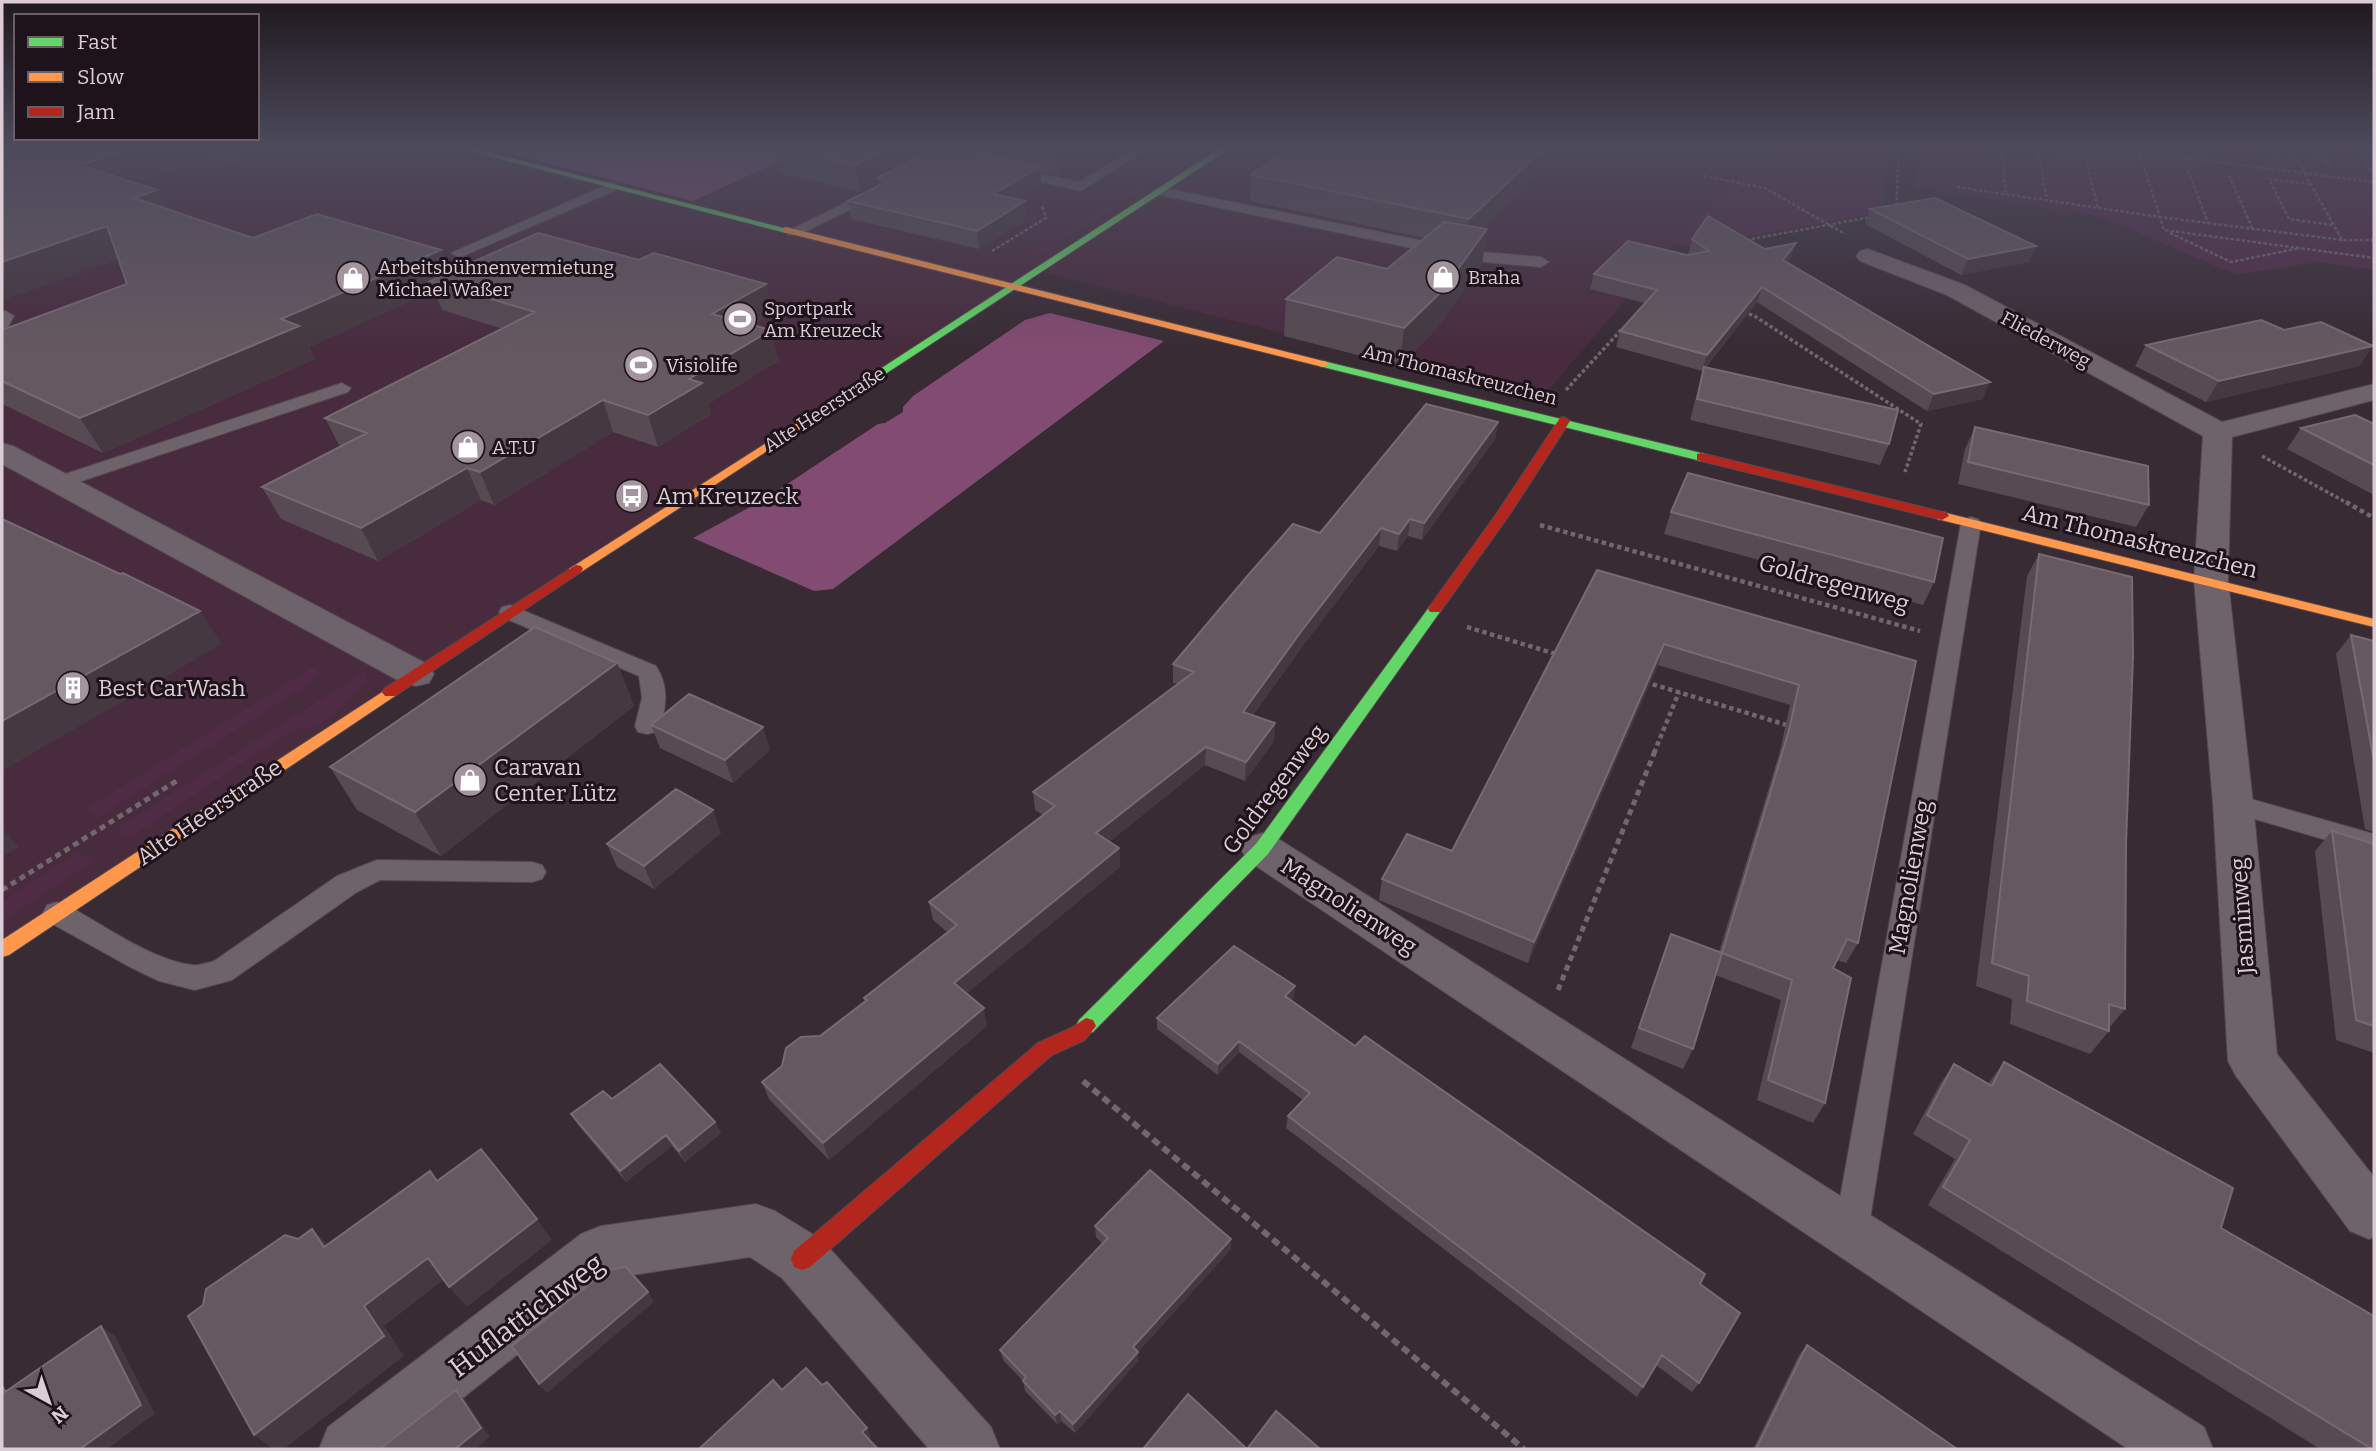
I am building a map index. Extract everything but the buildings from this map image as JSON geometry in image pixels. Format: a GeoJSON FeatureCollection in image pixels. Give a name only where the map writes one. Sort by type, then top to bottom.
{"type":"FeatureCollection","features":[{"type":"Feature","properties":{"kind":"street"},"geometry":{"type":"LineString","coordinates":[[718,213],[1014,286]]}},
{"type":"Feature","properties":{"kind":"street","name":"Alte Heerstraße"},"geometry":{"type":"LineString","coordinates":[[2,950],[510,612],[1127,213]]}},
{"type":"Feature","properties":{"kind":"street","name":"Fliederweg"},"geometry":{"type":"LineString","coordinates":[[1868,256],[1956,290],[2218,432]]}},
{"type":"Feature","properties":{"kind":"street","name":"Am Thomaskreuzchen"},"geometry":{"type":"LineString","coordinates":[[1014,286],[1895,505],[2211,580],[2374,623]]}},
{"type":"Feature","properties":{"kind":"street"},"geometry":{"type":"LineString","coordinates":[[2211,580],[2218,432],[2374,392]]}},
{"type":"Feature","properties":{"kind":"street","name":"Goldregenweg"},"geometry":{"type":"LineString","coordinates":[[1045,1049],[1078,1034],[1262,849],[1503,514],[1564,421]]}},
{"type":"Feature","properties":{"kind":"street"},"geometry":{"type":"LineString","coordinates":[[2,452],[416,674]]}},
{"type":"Feature","properties":{"kind":"street","name":"Jasminweg"},"geometry":{"type":"LineString","coordinates":[[2211,580],[2233,803],[2253,1060],[2370,1213]]}},
{"type":"Feature","properties":{"kind":"street","name":"Magnolienweg"},"geometry":{"type":"LineString","coordinates":[[1262,849],[2182,1449]]}},
{"type":"Feature","properties":{"kind":"street"},"geometry":{"type":"LineString","coordinates":[[802,1259],[1045,1049]]}},
{"type":"Feature","properties":{"kind":"street","name":"Huflattichweg"},"geometry":{"type":"LineString","coordinates":[[350,1449],[601,1253],[756,1230],[802,1259],[969,1449]]}},
{"type":"Feature","properties":{"kind":"lane"},"geometry":{"type":"LineString","coordinates":[[458,253],[551,213]]}},
{"type":"Feature","properties":{"kind":"lane"},"geometry":{"type":"LineString","coordinates":[[793,232],[832,213]]}},
{"type":"Feature","properties":{"kind":"lane"},"geometry":{"type":"LineString","coordinates":[[1265,213],[1473,256],[1541,262]]}},
{"type":"Feature","properties":{"kind":"lane"},"geometry":{"type":"LineString","coordinates":[[60,482],[342,388]]}},
{"type":"Feature","properties":{"kind":"lane","name":"Magnolienweg"},"geometry":{"type":"LineString","coordinates":[[1851,1232],[1971,523]]}},
{"type":"Feature","properties":{"kind":"lane"},"geometry":{"type":"LineString","coordinates":[[510,612],[648,671],[655,684],[654,701],[647,726]]}},
{"type":"Feature","properties":{"kind":"lane"},"geometry":{"type":"LineString","coordinates":[[2233,803],[2374,844]]}},
{"type":"Feature","properties":{"kind":"lane"},"geometry":{"type":"LineString","coordinates":[[57,913],[139,959],[169,972],[195,978],[222,971],[347,884],[377,870],[532,872]]}},
{"type":"Feature","properties":{"kind":"path"},"geometry":{"type":"LineString","coordinates":[[956,273],[1045,218],[1043,213]]}},
{"type":"Feature","properties":{"kind":"path"},"geometry":{"type":"LineString","coordinates":[[1810,213],[1831,224]]}},
{"type":"Feature","properties":{"kind":"path"},"geometry":{"type":"LineString","coordinates":[[2135,213],[2342,240],[2374,240]]}},
{"type":"Feature","properties":{"kind":"path"},"geometry":{"type":"LineString","coordinates":[[2159,213],[2164,230],[2231,262],[2304,247]]}},
{"type":"Feature","properties":{"kind":"path"},"geometry":{"type":"LineString","coordinates":[[2204,213],[2208,223]]}},
{"type":"Feature","properties":{"kind":"path"},"geometry":{"type":"LineString","coordinates":[[2245,213],[2252,229]]}},
{"type":"Feature","properties":{"kind":"path"},"geometry":{"type":"LineString","coordinates":[[2286,213],[2289,219],[2333,225]]}},
{"type":"Feature","properties":{"kind":"path"},"geometry":{"type":"LineString","coordinates":[[2326,213],[2342,240]]}},
{"type":"Feature","properties":{"kind":"path"},"geometry":{"type":"LineString","coordinates":[[1740,241],[1883,214]]}},
{"type":"Feature","properties":{"kind":"path"},"geometry":{"type":"LineString","coordinates":[[2164,230],[2374,258]]}},
{"type":"Feature","properties":{"kind":"path"},"geometry":{"type":"LineString","coordinates":[[1740,312],[1753,315],[1921,424],[1895,505]]}},
{"type":"Feature","properties":{"kind":"path"},"geometry":{"type":"LineString","coordinates":[[1542,416],[1622,330]]}},
{"type":"Feature","properties":{"kind":"path"},"geometry":{"type":"LineString","coordinates":[[2218,432],[2374,518]]}},
{"type":"Feature","properties":{"kind":"path","name":"Goldregenweg"},"geometry":{"type":"LineString","coordinates":[[1503,514],[1951,640]]}},
{"type":"Feature","properties":{"kind":"path"},"geometry":{"type":"LineString","coordinates":[[1429,615],[1561,656]]}},
{"type":"Feature","properties":{"kind":"path"},"geometry":{"type":"LineString","coordinates":[[1640,680],[1797,728]]}},
{"type":"Feature","properties":{"kind":"path"},"geometry":{"type":"LineString","coordinates":[[1542,1031],[1679,692]]}},
{"type":"Feature","properties":{"kind":"path"},"geometry":{"type":"LineString","coordinates":[[1045,1049],[1524,1449]]}},
{"type":"Feature","properties":{"kind":"shaded area"},"geometry":{"type":"Polygon","coordinates":[[[2,213],[1703,213],[1667,251],[1541,399],[1042,272],[2,952],[2,213]]]}},
{"type":"Feature","properties":{"kind":"shaded area"},"geometry":{"type":"Polygon","coordinates":[[[1096,213],[1105,213],[1037,256],[1024,258],[1096,213]]]}},
{"type":"Feature","properties":{"kind":"shaded area"},"geometry":{"type":"Polygon","coordinates":[[[1704,213],[1879,213],[1688,247],[1674,244],[1704,213]]]}},
{"type":"Feature","properties":{"kind":"shaded area"},"geometry":{"type":"Polygon","coordinates":[[[2078,213],[2374,213],[2374,270],[2317,262],[2237,275],[2099,216],[2078,213]]]}},
{"type":"Feature","properties":{"kind":"shaded area"},"geometry":{"type":"Polygon","coordinates":[[[1050,313],[1164,341],[833,589],[814,591],[693,538],[763,500],[878,424],[885,423],[903,412],[903,407],[913,396],[1025,320],[1050,313]]]}},
{"type":"Feature","properties":{"kind":"shaded area"},"geometry":{"type":"Polygon","coordinates":[[[316,665],[318,674],[303,688],[98,817],[86,809],[316,665]]]}},
{"type":"Feature","properties":{"kind":"shaded area"},"geometry":{"type":"Polygon","coordinates":[[[366,671],[365,682],[316,727],[293,730],[130,837],[116,829],[366,671]]]}},
{"type":"Feature","properties":{"kind":"shaded area"},"geometry":{"type":"Polygon","coordinates":[[[78,852],[92,861],[2,921],[2,902],[78,852]]]}},
{"type":"Feature","properties":{"kind":"traffic: fast"},"geometry":{"type":"LineString","coordinates":[[718,213],[786,230]]}},
{"type":"Feature","properties":{"kind":"traffic: fast"},"geometry":{"type":"LineString","coordinates":[[840,399],[1127,213]]}},
{"type":"Feature","properties":{"kind":"traffic: fast"},"geometry":{"type":"LineString","coordinates":[[1323,364],[1701,457]]}},
{"type":"Feature","properties":{"kind":"traffic: fast"},"geometry":{"type":"LineString","coordinates":[[1086,1026],[1262,849],[1435,609]]}},
{"type":"Feature","properties":{"kind":"traffic: slow"},"geometry":{"type":"LineString","coordinates":[[786,230],[1323,364]]}},
{"type":"Feature","properties":{"kind":"traffic: slow"},"geometry":{"type":"LineString","coordinates":[[576,569],[840,399]]}},
{"type":"Feature","properties":{"kind":"traffic: slow"},"geometry":{"type":"LineString","coordinates":[[1942,516],[2374,623]]}},
{"type":"Feature","properties":{"kind":"traffic: slow"},"geometry":{"type":"LineString","coordinates":[[2,950],[390,692]]}},
{"type":"Feature","properties":{"kind":"traffic: jam"},"geometry":{"type":"LineString","coordinates":[[1435,609],[1503,514],[1564,421]]}},
{"type":"Feature","properties":{"kind":"traffic: jam"},"geometry":{"type":"LineString","coordinates":[[1701,457],[1942,516]]}},
{"type":"Feature","properties":{"kind":"traffic: jam"},"geometry":{"type":"LineString","coordinates":[[390,692],[576,569]]}},
{"type":"Feature","properties":{"kind":"traffic: jam"},"geometry":{"type":"LineString","coordinates":[[802,1259],[1045,1049],[1078,1034],[1086,1026]]}},
{"type":"Feature","properties":{"kind":"place","name":"Braha"},"geometry":{"type":"Point","coordinates":[1443,277]}},
{"type":"Feature","properties":{"kind":"place","name":"Arbeitsbühnenvermietung Michael Waßer"},"geometry":{"type":"Point","coordinates":[353,278]}},
{"type":"Feature","properties":{"kind":"place","name":"Sportpark Am Kreuzeck"},"geometry":{"type":"Point","coordinates":[740,319]}},
{"type":"Feature","properties":{"kind":"place","name":"Visiolife"},"geometry":{"type":"Point","coordinates":[641,365]}},
{"type":"Feature","properties":{"kind":"place","name":"A.T.U"},"geometry":{"type":"Point","coordinates":[468,447]}},
{"type":"Feature","properties":{"kind":"place","name":"Am Kreuzeck"},"geometry":{"type":"Point","coordinates":[632,496]}},
{"type":"Feature","properties":{"kind":"place","name":"Best CarWash"},"geometry":{"type":"Point","coordinates":[73,688]}},
{"type":"Feature","properties":{"kind":"place","name":"Caravan Center Lütz"},"geometry":{"type":"Point","coordinates":[470,780]}}]}
